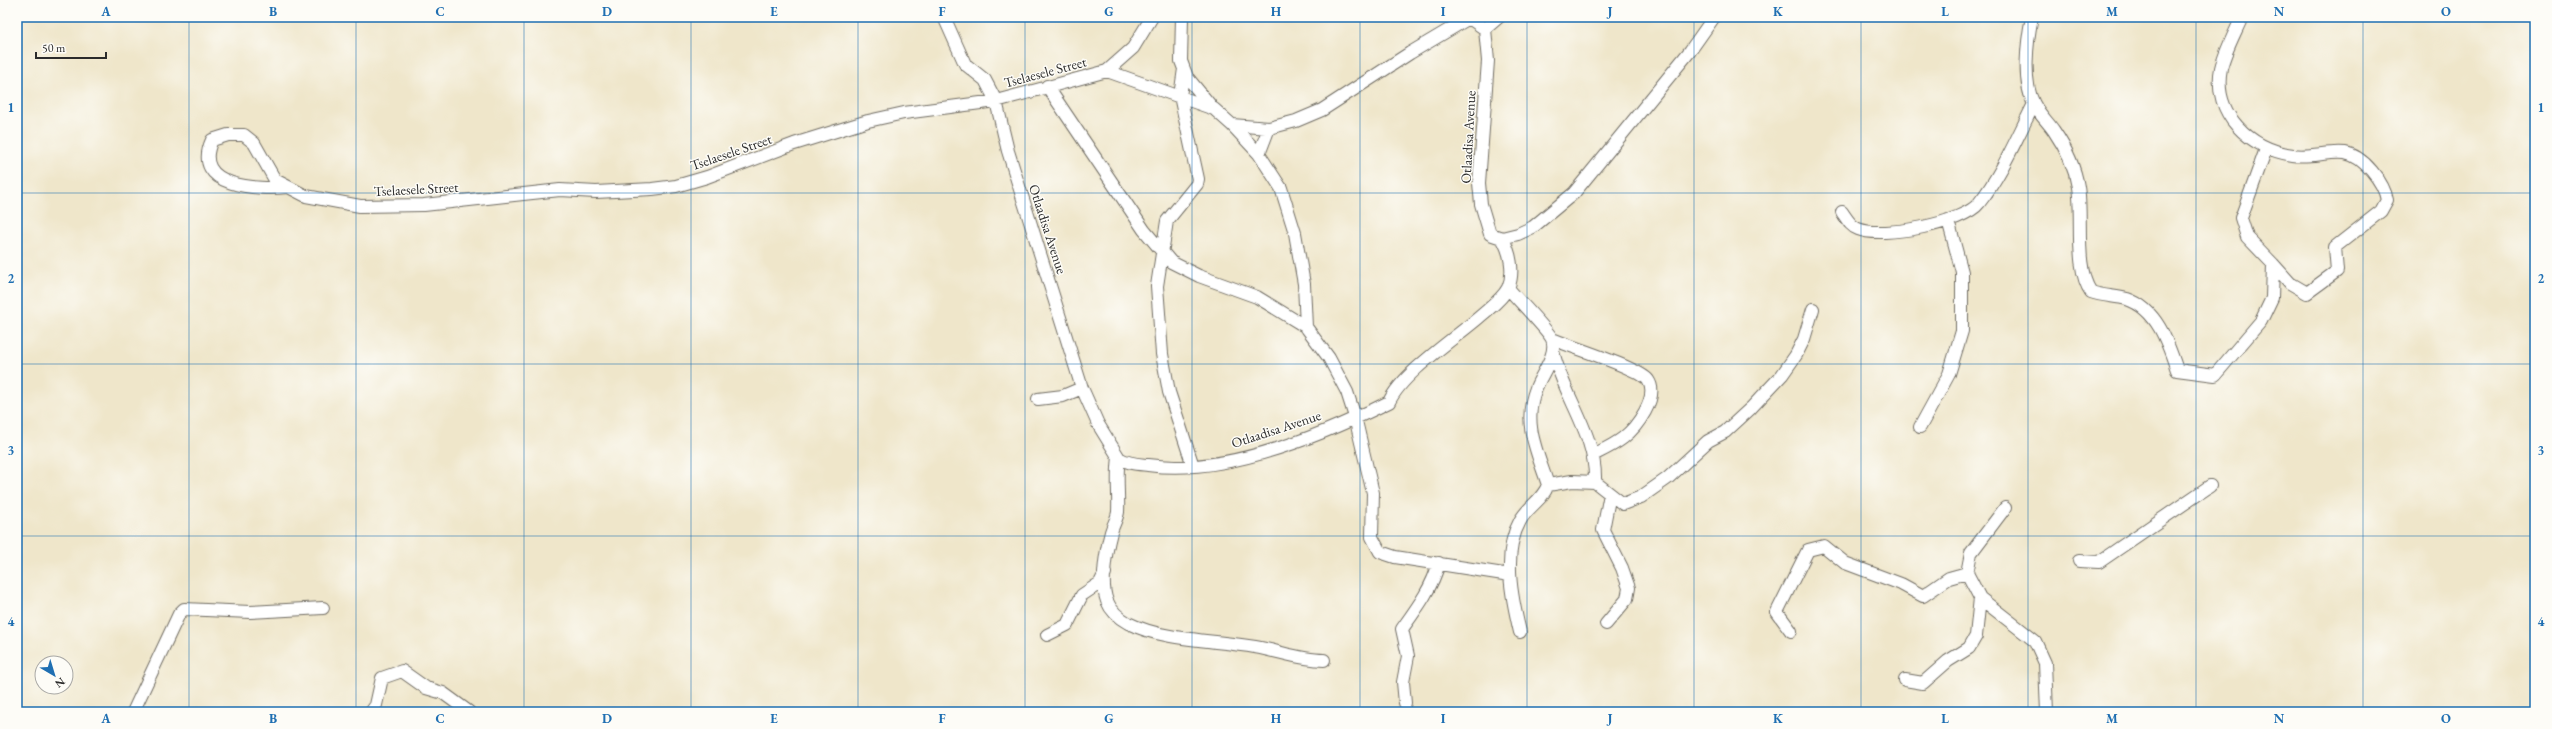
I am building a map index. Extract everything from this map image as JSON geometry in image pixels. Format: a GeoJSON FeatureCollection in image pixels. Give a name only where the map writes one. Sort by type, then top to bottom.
{"type":"FeatureCollection","features":[{"type":"Feature","properties":{"kind":"street","name":"Otlaadisa Avenue"},"geometry":{"type":"LineString","coordinates":[[944,17],[965,64],[984,80],[996,101],[1010,159],[1082,388],[1098,424],[1119,458],[1126,462],[1166,468],[1193,466],[1231,460],[1272,449],[1355,417],[1389,402],[1394,391],[1409,376],[1495,303],[1508,288],[1511,273],[1508,247],[1502,238],[1490,234],[1482,204],[1479,183],[1488,61],[1485,29]]}},
{"type":"Feature","properties":{"kind":"street","name":"Tselaesele Street"},"geometry":{"type":"LineString","coordinates":[[288,187],[263,188],[235,186],[226,181],[215,173],[206,160],[207,151],[212,140],[228,135],[244,135],[254,143],[275,180],[317,199],[381,206],[424,206],[560,190],[596,192],[652,190],[676,186],[707,177],[801,142],[868,121],[904,113],[996,101],[1107,71],[1133,48],[1152,17]]}},
{"type":"Feature","properties":{"kind":"street"},"geometry":{"type":"LineString","coordinates":[[1182,17],[1180,45],[1181,61],[1187,77],[1203,98],[1232,125],[1259,154],[1281,188],[1295,233],[1304,284],[1306,327]]}},
{"type":"Feature","properties":{"kind":"street"},"geometry":{"type":"LineString","coordinates":[[1232,125],[1269,128],[1296,121],[1322,110],[1469,17],[1485,29],[1499,17]]}},
{"type":"Feature","properties":{"kind":"street"},"geometry":{"type":"LineString","coordinates":[[1502,238],[1518,234],[1533,227],[1574,193],[1694,45],[1714,17]]}},
{"type":"Feature","properties":{"kind":"street"},"geometry":{"type":"LineString","coordinates":[[2032,17],[2027,62],[2029,91],[2034,104],[2062,144],[2078,185],[2082,212],[2080,258],[2085,284],[2091,292],[2128,300],[2150,315],[2165,336],[2177,370],[2215,375],[2261,321],[2272,298],[2273,264]]}},
{"type":"Feature","properties":{"kind":"street"},"geometry":{"type":"LineString","coordinates":[[2242,17],[2222,67],[2220,85],[2222,100],[2228,115],[2241,131],[2266,149],[2294,156],[2346,153],[2368,166],[2385,188],[2387,200],[2381,211],[2335,247],[2337,271],[2307,293],[2290,283],[2247,237],[2241,218],[2266,149]]}},
{"type":"Feature","properties":{"kind":"street"},"geometry":{"type":"LineString","coordinates":[[1184,69],[1180,96],[1198,179],[1197,184],[1167,221],[1157,286],[1162,354],[1169,392],[1193,466]]}},
{"type":"Feature","properties":{"kind":"street"},"geometry":{"type":"LineString","coordinates":[[1107,71],[1214,109]]}},
{"type":"Feature","properties":{"kind":"street"},"geometry":{"type":"LineString","coordinates":[[1047,86],[1144,230],[1171,262],[1199,276],[1257,297],[1306,327],[1329,358],[1347,392],[1355,417],[1373,493],[1372,537],[1380,552],[1386,555],[1510,575]]}},
{"type":"Feature","properties":{"kind":"street"},"geometry":{"type":"LineString","coordinates":[[1842,212],[1850,224],[1871,233],[1886,233],[1948,220],[1974,209],[1979,204],[2034,104]]}},
{"type":"Feature","properties":{"kind":"street"},"geometry":{"type":"LineString","coordinates":[[1259,154],[1269,128]]}},
{"type":"Feature","properties":{"kind":"street"},"geometry":{"type":"LineString","coordinates":[[1920,427],[1950,374],[1962,330],[1962,272],[1948,220]]}},
{"type":"Feature","properties":{"kind":"street"},"geometry":{"type":"LineString","coordinates":[[1508,288],[1552,345],[1557,371],[1594,455],[1595,482]]}},
{"type":"Feature","properties":{"kind":"street"},"geometry":{"type":"LineString","coordinates":[[1548,485],[1572,481],[1595,482],[1623,504],[1641,497],[1689,461],[1708,441],[1725,432],[1761,397],[1789,365],[1804,339],[1813,309]]}},
{"type":"Feature","properties":{"kind":"street"},"geometry":{"type":"LineString","coordinates":[[1552,345],[1634,371],[1647,379],[1650,384],[1650,399],[1630,432],[1594,455]]}},
{"type":"Feature","properties":{"kind":"street"},"geometry":{"type":"LineString","coordinates":[[1520,632],[1510,575],[1514,535],[1525,514],[1544,495],[1548,485],[1533,437],[1529,413],[1536,388],[1552,345]]}},
{"type":"Feature","properties":{"kind":"street"},"geometry":{"type":"LineString","coordinates":[[1038,400],[1063,396],[1082,388]]}},
{"type":"Feature","properties":{"kind":"street"},"geometry":{"type":"LineString","coordinates":[[1119,458],[1117,475],[1118,513],[1111,533],[1106,572],[1107,601],[1112,611],[1128,623],[1153,631],[1208,642],[1235,643],[1268,649],[1306,660],[1324,660]]}},
{"type":"Feature","properties":{"kind":"street"},"geometry":{"type":"LineString","coordinates":[[2079,561],[2099,562],[2210,486]]}},
{"type":"Feature","properties":{"kind":"street"},"geometry":{"type":"LineString","coordinates":[[1606,624],[1629,597],[1626,578],[1603,530],[1610,494]]}},
{"type":"Feature","properties":{"kind":"street"},"geometry":{"type":"LineString","coordinates":[[2006,508],[1971,553],[1966,574],[1980,598],[2035,641],[2045,663],[2047,712]]}},
{"type":"Feature","properties":{"kind":"street"},"geometry":{"type":"LineString","coordinates":[[1791,631],[1777,612],[1808,550],[1824,546],[1845,563],[1901,584],[1923,596],[1949,578],[1966,574]]}},
{"type":"Feature","properties":{"kind":"street"},"geometry":{"type":"LineString","coordinates":[[1405,703],[1403,682],[1408,656],[1402,628],[1424,598],[1435,577],[1439,563]]}},
{"type":"Feature","properties":{"kind":"street"},"geometry":{"type":"LineString","coordinates":[[1047,634],[1067,625],[1082,595],[1100,583],[1106,572]]}},
{"type":"Feature","properties":{"kind":"street"},"geometry":{"type":"LineString","coordinates":[[1905,680],[1923,683],[1948,661],[1969,648],[1976,636],[1980,598]]}},
{"type":"Feature","properties":{"kind":"street"},"geometry":{"type":"LineString","coordinates":[[134,712],[179,614],[184,609],[250,612],[323,608]]}},
{"type":"Feature","properties":{"kind":"street"},"geometry":{"type":"LineString","coordinates":[[371,712],[376,705],[382,678],[402,671],[426,688],[443,693],[469,712]]}}]}
